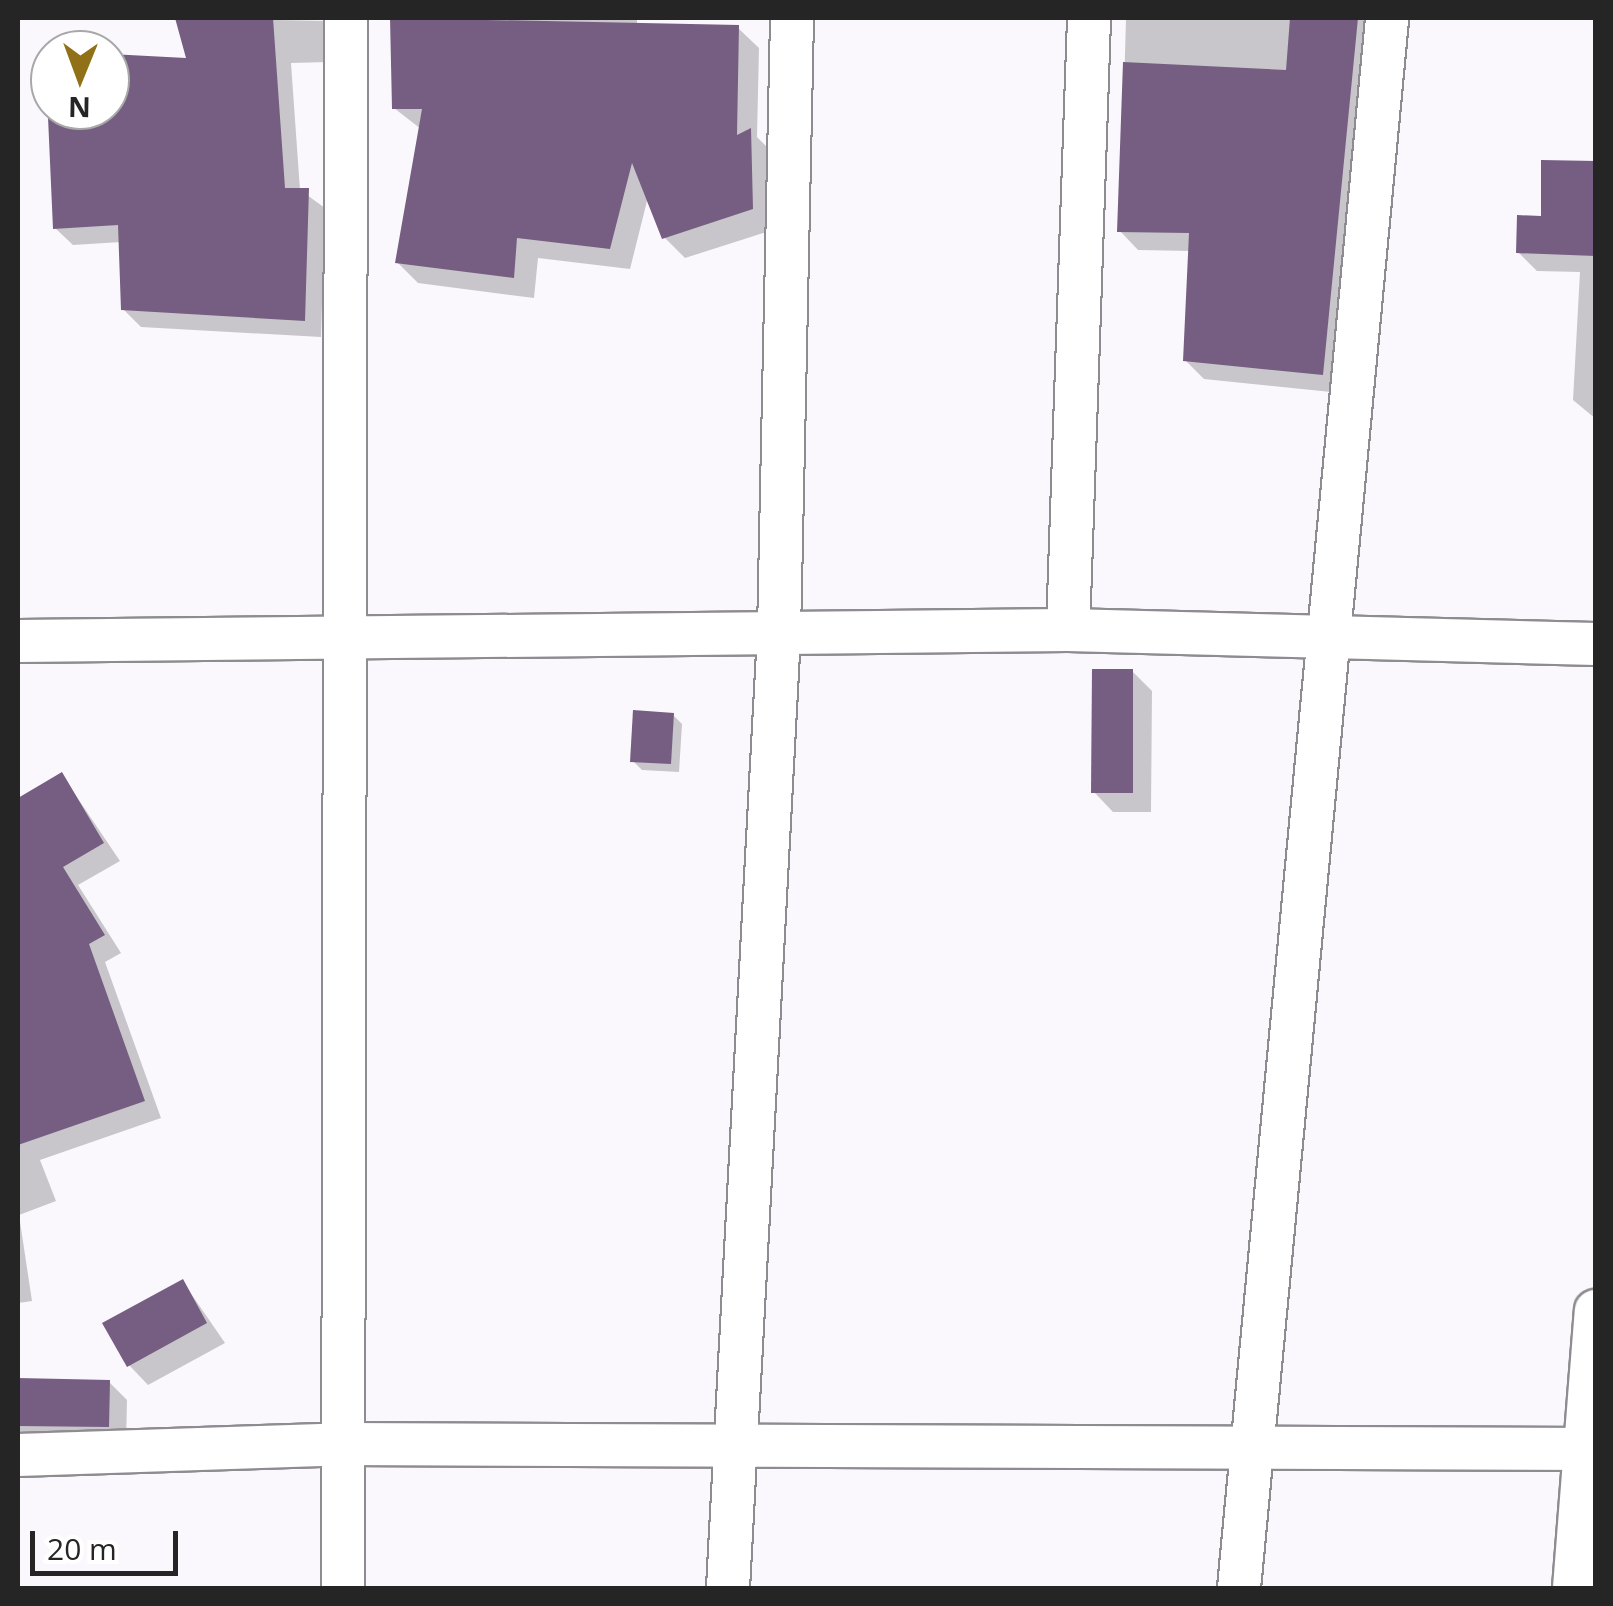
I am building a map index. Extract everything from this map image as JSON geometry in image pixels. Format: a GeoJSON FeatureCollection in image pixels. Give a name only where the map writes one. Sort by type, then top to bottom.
{"type":"FeatureCollection","features":[{"type":"Feature","properties":{"kind":"street"},"geometry":{"type":"LineString","coordinates":[[342,1588],[346,18]]}},
{"type":"Feature","properties":{"kind":"street"},"geometry":{"type":"LineString","coordinates":[[728,1588],[731,1445],[779,633],[792,18]]}},
{"type":"Feature","properties":{"kind":"street"},"geometry":{"type":"LineString","coordinates":[[1068,630],[1089,18]]}},
{"type":"Feature","properties":{"kind":"street"},"geometry":{"type":"LineString","coordinates":[[1239,1588],[1335,632],[1387,18]]}},
{"type":"Feature","properties":{"kind":"street"},"geometry":{"type":"LineString","coordinates":[[18,641],[346,633],[1068,630],[1335,632],[1596,644]]}},
{"type":"Feature","properties":{"kind":"street"},"geometry":{"type":"LineString","coordinates":[[1574,1588],[1592,1449],[1596,1311]]}},
{"type":"Feature","properties":{"kind":"street"},"geometry":{"type":"LineString","coordinates":[[18,1454],[344,1444],[1592,1449]]}},
{"type":"Feature","properties":{"kind":"building"},"geometry":{"type":"Polygon","coordinates":[[[175,18],[273,18],[285,188],[309,188],[305,321],[121,310],[118,225],[53,229],[49,130],[130,130],[130,55],[186,58],[175,18]]]}},
{"type":"Feature","properties":{"kind":"building"},"geometry":{"type":"Polygon","coordinates":[[[390,18],[739,25],[737,135],[751,128],[753,209],[662,239],[632,163],[610,249],[517,238],[514,278],[395,263],[422,109],[392,109],[390,18]]]}},
{"type":"Feature","properties":{"kind":"building"},"geometry":{"type":"Polygon","coordinates":[[[1290,18],[1358,18],[1323,375],[1183,361],[1189,233],[1117,232],[1123,62],[1286,70],[1290,18]]]}},
{"type":"Feature","properties":{"kind":"building"},"geometry":{"type":"Polygon","coordinates":[[[1541,160],[1596,161],[1596,256],[1516,253],[1517,215],[1541,216],[1541,160]]]}},
{"type":"Feature","properties":{"kind":"building"},"geometry":{"type":"Polygon","coordinates":[[[1092,669],[1133,669],[1133,793],[1091,793],[1092,669]]]}},
{"type":"Feature","properties":{"kind":"building"},"geometry":{"type":"Polygon","coordinates":[[[633,710],[674,713],[671,764],[630,762],[633,710]]]}},
{"type":"Feature","properties":{"kind":"building"},"geometry":{"type":"Polygon","coordinates":[[[62,772],[104,843],[63,867],[105,935],[89,944],[145,1101],[18,1145],[18,798],[62,772]]]}},
{"type":"Feature","properties":{"kind":"building"},"geometry":{"type":"Polygon","coordinates":[[[183,1279],[207,1323],[127,1367],[102,1323],[183,1279]]]}},
{"type":"Feature","properties":{"kind":"building"},"geometry":{"type":"Polygon","coordinates":[[[18,1378],[110,1380],[109,1427],[18,1426],[18,1378]]]}}]}
